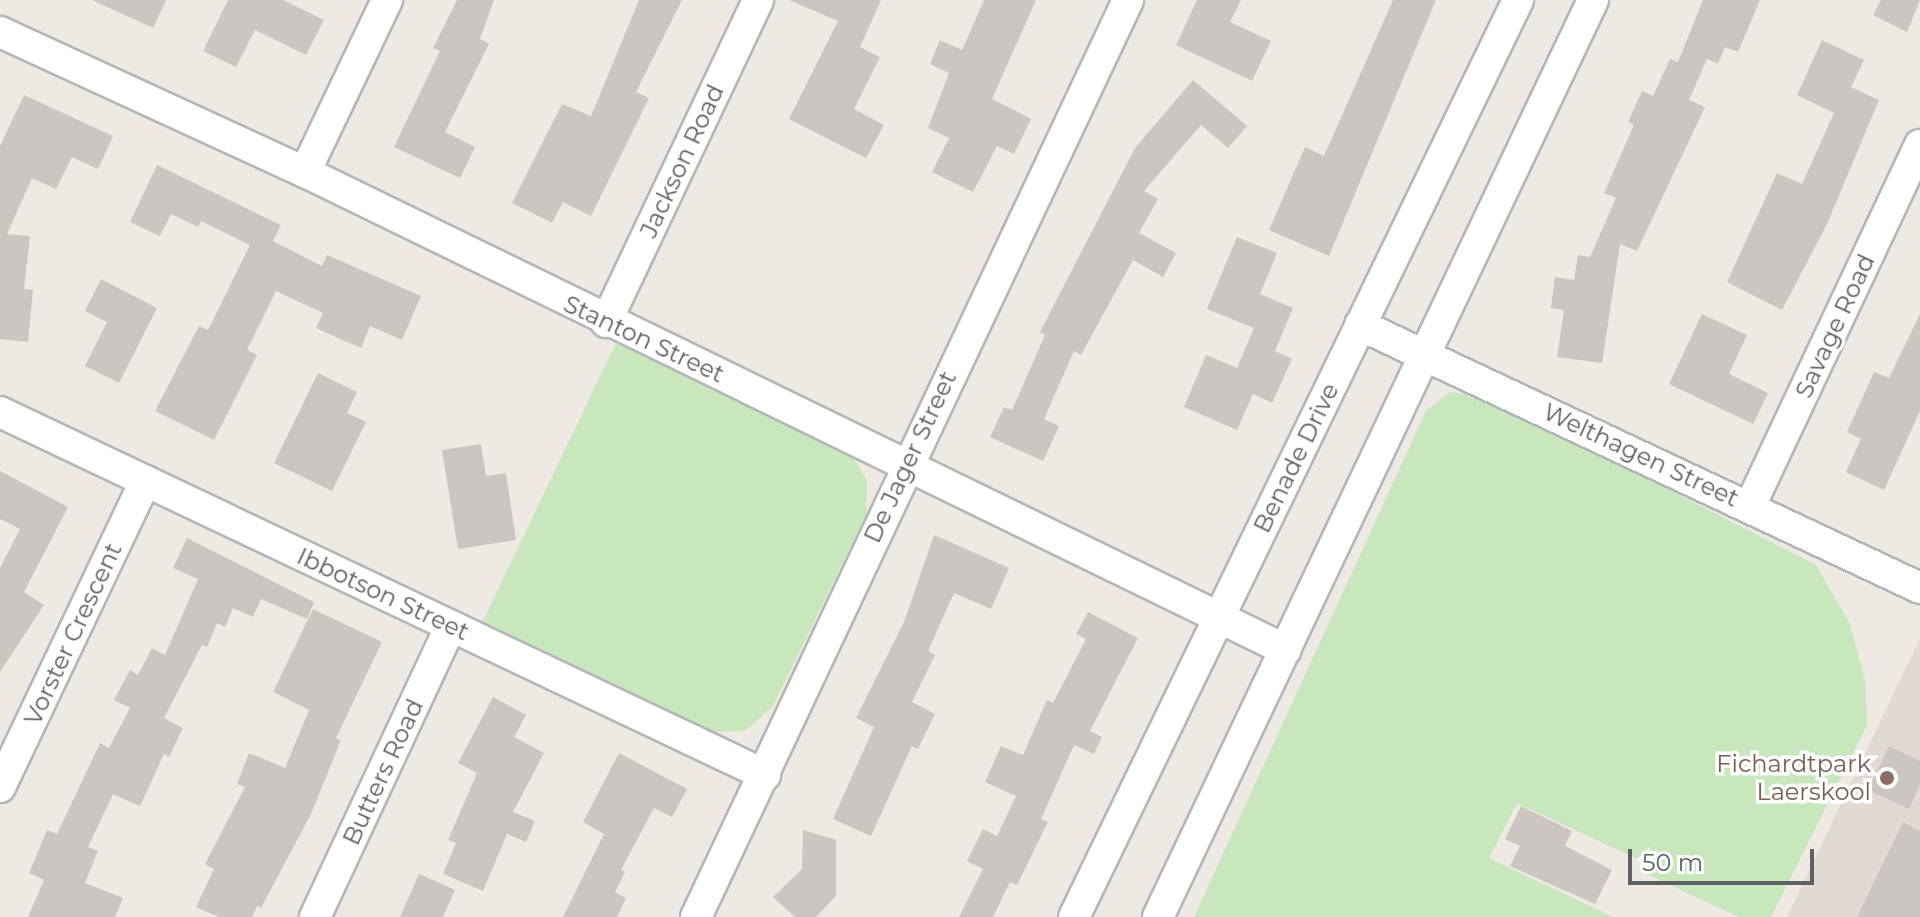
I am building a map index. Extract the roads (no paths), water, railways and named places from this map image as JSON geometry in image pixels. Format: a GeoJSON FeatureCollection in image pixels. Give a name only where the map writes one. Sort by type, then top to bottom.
{"type":"FeatureCollection","features":[{"type":"Feature","properties":{"kind":"street"},"geometry":{"type":"LineString","coordinates":[[305,172],[387,0]]}},
{"type":"Feature","properties":{"kind":"street","name":"Jackson Road"},"geometry":{"type":"LineString","coordinates":[[606,322],[758,0]]}},
{"type":"Feature","properties":{"kind":"street","name":"De Jager Street"},"geometry":{"type":"LineString","coordinates":[[696,917],[765,775],[906,463],[1128,0]]}},
{"type":"Feature","properties":{"kind":"street","name":"Benade Drive"},"geometry":{"type":"LineString","coordinates":[[1081,915],[1219,617],[1518,0]]}},
{"type":"Feature","properties":{"kind":"street"},"geometry":{"type":"LineString","coordinates":[[1158,917],[1429,356],[1593,0]]}},
{"type":"Feature","properties":{"kind":"street","name":"Stanton Street"},"geometry":{"type":"LineString","coordinates":[[0,32],[305,172],[606,322],[906,463],[1286,650]]}},
{"type":"Feature","properties":{"kind":"street","name":"Savage Road"},"geometry":{"type":"LineString","coordinates":[[1750,506],[1920,145]]}},
{"type":"Feature","properties":{"kind":"street","name":"Welthagen Street"},"geometry":{"type":"LineString","coordinates":[[1360,325],[1920,588]]}},
{"type":"Feature","properties":{"kind":"street","name":"Ibbotson Street"},"geometry":{"type":"LineString","coordinates":[[0,412],[765,775]]}},
{"type":"Feature","properties":{"kind":"street","name":"Vorster Crescent"},"geometry":{"type":"LineString","coordinates":[[0,787],[145,481]]}},
{"type":"Feature","properties":{"kind":"street","name":"Butters Road"},"geometry":{"type":"LineString","coordinates":[[315,917],[451,626]]}},
{"type":"Feature","properties":{"kind":"place","name":"Fichardtpark Laerskool"},"geometry":{"type":"Point","coordinates":[1887,778]}}]}
